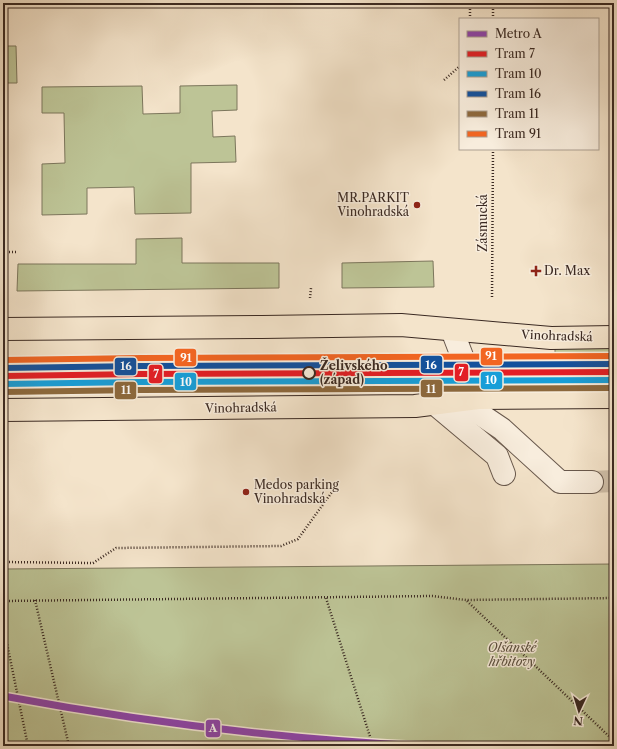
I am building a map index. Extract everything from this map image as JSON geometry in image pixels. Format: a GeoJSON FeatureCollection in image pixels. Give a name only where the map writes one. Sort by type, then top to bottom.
{"type":"FeatureCollection","features":[{"type":"Feature","properties":{"kind":"main road","name":"Vinohradská"},"geometry":{"type":"LineString","coordinates":[[3,329],[254,328],[402,325],[551,338],[614,337]]}},
{"type":"Feature","properties":{"kind":"main road","name":"Vinohradská"},"geometry":{"type":"LineString","coordinates":[[3,410],[402,406],[435,404],[469,399],[614,397]]}},
{"type":"Feature","properties":{"kind":"street"},"geometry":{"type":"LineString","coordinates":[[452,330],[469,399],[560,482],[592,482]]}},
{"type":"Feature","properties":{"kind":"street"},"geometry":{"type":"LineString","coordinates":[[435,404],[497,456],[504,474]]}},
{"type":"Feature","properties":{"kind":"path"},"geometry":{"type":"LineString","coordinates":[[470,3],[470,18]]}},
{"type":"Feature","properties":{"kind":"path"},"geometry":{"type":"LineString","coordinates":[[493,3],[493,18]]}},
{"type":"Feature","properties":{"kind":"path"},"geometry":{"type":"LineString","coordinates":[[444,80],[459,67]]}},
{"type":"Feature","properties":{"kind":"path","name":"Zásmucká"},"geometry":{"type":"LineString","coordinates":[[492,150],[492,297]]}},
{"type":"Feature","properties":{"kind":"path"},"geometry":{"type":"LineString","coordinates":[[3,252],[18,252]]}},
{"type":"Feature","properties":{"kind":"path"},"geometry":{"type":"LineString","coordinates":[[310,298],[311,288]]}},
{"type":"Feature","properties":{"kind":"path"},"geometry":{"type":"LineString","coordinates":[[3,562],[93,563],[116,548],[282,546],[298,539],[332,492]]}},
{"type":"Feature","properties":{"kind":"path"},"geometry":{"type":"LineString","coordinates":[[3,601],[432,596],[466,600],[614,598]]}},
{"type":"Feature","properties":{"kind":"path"},"geometry":{"type":"LineString","coordinates":[[326,598],[373,746]]}},
{"type":"Feature","properties":{"kind":"path"},"geometry":{"type":"LineString","coordinates":[[35,600],[69,746]]}},
{"type":"Feature","properties":{"kind":"path"},"geometry":{"type":"LineString","coordinates":[[466,600],[614,741]]}},
{"type":"Feature","properties":{"kind":"path"},"geometry":{"type":"LineString","coordinates":[[3,624],[28,746]]}},
{"type":"Feature","properties":{"kind":"green space"},"geometry":{"type":"Polygon","coordinates":[[[3,46],[16,46],[17,83],[3,83],[3,46]]]}},
{"type":"Feature","properties":{"kind":"green space"},"geometry":{"type":"Polygon","coordinates":[[[237,85],[237,110],[212,111],[213,137],[235,136],[236,162],[191,163],[191,213],[135,214],[134,187],[87,188],[87,214],[42,215],[42,164],[65,163],[64,113],[42,113],[42,87],[142,86],[143,114],[180,113],[180,86],[237,85]]]}},
{"type":"Feature","properties":{"kind":"green space"},"geometry":{"type":"Polygon","coordinates":[[[182,238],[182,263],[279,263],[279,288],[17,291],[18,264],[136,264],[136,239],[182,238]]]}},
{"type":"Feature","properties":{"kind":"green space"},"geometry":{"type":"Polygon","coordinates":[[[433,261],[434,287],[342,288],[342,263],[433,261]]]}},
{"type":"Feature","properties":{"kind":"green space"},"geometry":{"type":"Polygon","coordinates":[[[555,348],[614,348],[614,378],[555,379],[555,348]]]}},
{"type":"Feature","properties":{"kind":"green space","name":"Olšanské hřbitovy"},"geometry":{"type":"Polygon","coordinates":[[[614,564],[614,746],[3,746],[3,569],[614,564]]]}},
{"type":"Feature","properties":{"kind":"tunnel"},"geometry":{"type":"LineString","coordinates":[[592,482],[614,481]]}},
{"type":"Feature","properties":{"kind":"metro line","name":"A"},"geometry":{"type":"LineString","coordinates":[[3,696],[108,714],[213,728],[319,739],[425,746]]}},
{"type":"Feature","properties":{"kind":"tram line","name":"91"},"geometry":{"type":"LineString","coordinates":[[3,360],[614,356]]}},
{"type":"Feature","properties":{"kind":"tram line","name":"16"},"geometry":{"type":"LineString","coordinates":[[3,368],[614,364]]}},
{"type":"Feature","properties":{"kind":"tram line","name":"7"},"geometry":{"type":"LineString","coordinates":[[3,376],[614,372]]}},
{"type":"Feature","properties":{"kind":"tram line","name":"10"},"geometry":{"type":"LineString","coordinates":[[3,384],[614,380]]}},
{"type":"Feature","properties":{"kind":"tram line","name":"11"},"geometry":{"type":"LineString","coordinates":[[3,392],[614,388]]}},
{"type":"Feature","properties":{"kind":"place","name":"MR.PARKIT Vinohradská"},"geometry":{"type":"Point","coordinates":[417,205]}},
{"type":"Feature","properties":{"kind":"place","name":"Dr. Max"},"geometry":{"type":"Point","coordinates":[536,271]}},
{"type":"Feature","properties":{"kind":"place","name":"Želivského (západ)"},"geometry":{"type":"Point","coordinates":[309,373]}},
{"type":"Feature","properties":{"kind":"place","name":"Medos parking Vinohradská"},"geometry":{"type":"Point","coordinates":[246,492]}}]}
